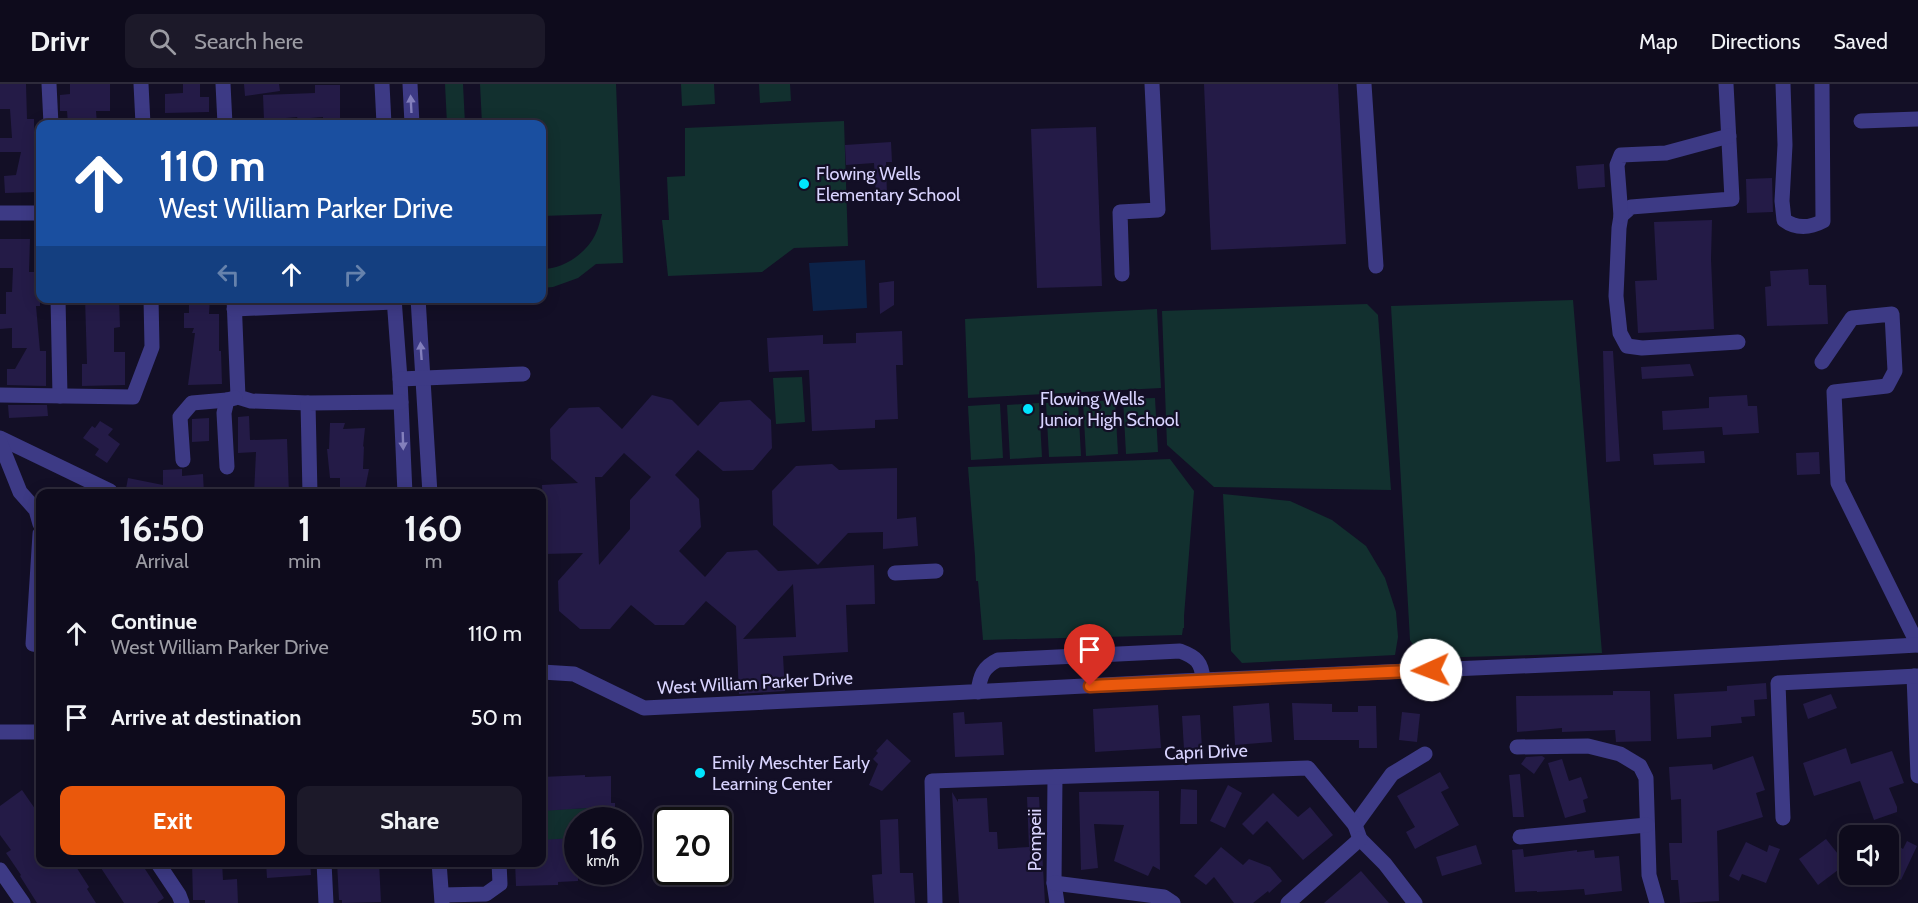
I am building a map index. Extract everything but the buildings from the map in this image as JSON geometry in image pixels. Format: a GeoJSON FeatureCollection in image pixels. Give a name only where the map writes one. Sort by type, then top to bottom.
{"type":"FeatureCollection","features":[{"type":"Feature","properties":{"kind":"street"},"geometry":{"type":"LineString","coordinates":[[49,84],[51,120]]}},
{"type":"Feature","properties":{"kind":"street"},"geometry":{"type":"LineString","coordinates":[[141,84],[143,120]]}},
{"type":"Feature","properties":{"kind":"street"},"geometry":{"type":"LineString","coordinates":[[223,84],[225,120]]}},
{"type":"Feature","properties":{"kind":"street"},"geometry":{"type":"LineString","coordinates":[[382,84],[384,120]]}},
{"type":"Feature","properties":{"kind":"street"},"geometry":{"type":"LineString","coordinates":[[410,84],[412,120]]}},
{"type":"Feature","properties":{"kind":"street"},"geometry":{"type":"LineString","coordinates":[[1122,274],[1120,212],[1158,210],[1152,84]]}},
{"type":"Feature","properties":{"kind":"street"},"geometry":{"type":"LineString","coordinates":[[1364,84],[1376,266]]}},
{"type":"Feature","properties":{"kind":"street"},"geometry":{"type":"LineString","coordinates":[[1621,216],[1631,207],[1732,199],[1726,84]]}},
{"type":"Feature","properties":{"kind":"street"},"geometry":{"type":"LineString","coordinates":[[1783,84],[1785,145],[1782,201],[1784,220],[1791,226],[1807,226],[1823,220],[1822,84]]}},
{"type":"Feature","properties":{"kind":"street"},"geometry":{"type":"LineString","coordinates":[[1861,121],[1918,119]]}},
{"type":"Feature","properties":{"kind":"street"},"geometry":{"type":"LineString","coordinates":[[1729,136],[1666,153],[1621,155],[1617,165],[1621,216],[1618,228],[1616,296],[1620,333],[1627,346],[1642,348],[1738,342]]}},
{"type":"Feature","properties":{"kind":"street"},"geometry":{"type":"LineString","coordinates":[[0,213],[36,213]]}},
{"type":"Feature","properties":{"kind":"street"},"geometry":{"type":"LineString","coordinates":[[58,303],[60,396]]}},
{"type":"Feature","properties":{"kind":"street"},"geometry":{"type":"LineString","coordinates":[[0,395],[133,397],[152,347],[150,303]]}},
{"type":"Feature","properties":{"kind":"street"},"geometry":{"type":"LineString","coordinates":[[227,467],[224,413],[233,398],[234,304],[274,303]]}},
{"type":"Feature","properties":{"kind":"street"},"geometry":{"type":"LineString","coordinates":[[394,303],[405,489]]}},
{"type":"Feature","properties":{"kind":"street"},"geometry":{"type":"LineString","coordinates":[[418,303],[430,489]]}},
{"type":"Feature","properties":{"kind":"street"},"geometry":{"type":"LineString","coordinates":[[1822,362],[1852,318],[1893,314],[1896,371],[1887,386],[1834,392],[1838,483],[1918,645]]}},
{"type":"Feature","properties":{"kind":"street"},"geometry":{"type":"LineString","coordinates":[[400,379],[523,374]]}},
{"type":"Feature","properties":{"kind":"street"},"geometry":{"type":"LineString","coordinates":[[183,460],[180,417],[192,403],[233,398],[308,403],[401,402]]}},
{"type":"Feature","properties":{"kind":"street"},"geometry":{"type":"LineString","coordinates":[[308,403],[310,489]]}},
{"type":"Feature","properties":{"kind":"street"},"geometry":{"type":"LineString","coordinates":[[0,440],[108,489]]}},
{"type":"Feature","properties":{"kind":"street"},"geometry":{"type":"LineString","coordinates":[[0,440],[20,492],[36,510]]}},
{"type":"Feature","properties":{"kind":"street"},"geometry":{"type":"LineString","coordinates":[[895,573],[936,571]]}},
{"type":"Feature","properties":{"kind":"street"},"geometry":{"type":"LineString","coordinates":[[36,593],[33,644],[36,644]]}},
{"type":"Feature","properties":{"kind":"street","name":"West William Parker Drive"},"geometry":{"type":"LineString","coordinates":[[546,672],[574,674],[644,708],[1613,662],[1918,645]]}},
{"type":"Feature","properties":{"kind":"street"},"geometry":{"type":"LineString","coordinates":[[978,692],[980,676],[987,665],[998,660],[1180,651],[1194,656],[1202,669],[1203,680]]}},
{"type":"Feature","properties":{"kind":"street"},"geometry":{"type":"LineString","coordinates":[[1783,818],[1778,682],[1916,676],[1918,776]]}},
{"type":"Feature","properties":{"kind":"street"},"geometry":{"type":"LineString","coordinates":[[0,732],[36,732]]}},
{"type":"Feature","properties":{"kind":"street"},"geometry":{"type":"LineString","coordinates":[[1517,747],[1588,746],[1620,754],[1641,766],[1646,778],[1649,875],[1657,903]]}},
{"type":"Feature","properties":{"kind":"street"},"geometry":{"type":"LineString","coordinates":[[1288,903],[1358,832],[1392,774],[1425,754]]}},
{"type":"Feature","properties":{"kind":"street","name":"Capri Drive"},"geometry":{"type":"LineString","coordinates":[[935,903],[932,781],[1308,768],[1415,903]]}},
{"type":"Feature","properties":{"kind":"street","name":"Pompeii"},"geometry":{"type":"LineString","coordinates":[[1055,777],[1054,883],[1057,903]]}},
{"type":"Feature","properties":{"kind":"street"},"geometry":{"type":"LineString","coordinates":[[1520,837],[1647,825]]}},
{"type":"Feature","properties":{"kind":"street"},"geometry":{"type":"LineString","coordinates":[[160,867],[179,894],[182,903]]}},
{"type":"Feature","properties":{"kind":"street"},"geometry":{"type":"LineString","coordinates":[[324,867],[326,903]]}},
{"type":"Feature","properties":{"kind":"street"},"geometry":{"type":"LineString","coordinates":[[439,867],[442,899],[486,894],[500,884],[499,867]]}},
{"type":"Feature","properties":{"kind":"street"},"geometry":{"type":"LineString","coordinates":[[3,880],[23,903]]}},
{"type":"Feature","properties":{"kind":"street"},"geometry":{"type":"LineString","coordinates":[[1054,883],[1164,897],[1173,903]]}},
{"type":"Feature","properties":{"kind":"green space"},"geometry":{"type":"Polygon","coordinates":[[[445,84],[463,84],[465,120],[447,120],[445,84]]]}},
{"type":"Feature","properties":{"kind":"green space"},"geometry":{"type":"Polygon","coordinates":[[[480,84],[616,84],[623,263],[596,264],[578,278],[546,288],[546,268],[566,263],[581,253],[596,233],[602,214],[546,216],[546,120],[482,120],[480,84]]]}},
{"type":"Feature","properties":{"kind":"green space"},"geometry":{"type":"Polygon","coordinates":[[[681,84],[714,84],[715,104],[682,106],[681,84]]]}},
{"type":"Feature","properties":{"kind":"green space"},"geometry":{"type":"Polygon","coordinates":[[[759,84],[790,84],[791,101],[760,103],[759,84]]]}},
{"type":"Feature","properties":{"kind":"green space"},"geometry":{"type":"Polygon","coordinates":[[[844,121],[848,246],[794,248],[762,272],[668,276],[662,220],[669,220],[667,177],[685,176],[685,128],[844,121]]]}},
{"type":"Feature","properties":{"kind":"green space"},"geometry":{"type":"Polygon","coordinates":[[[1573,300],[1602,653],[1428,658],[1417,651],[1410,640],[1391,306],[1573,300]]]}},
{"type":"Feature","properties":{"kind":"green space"},"geometry":{"type":"Polygon","coordinates":[[[1367,304],[1378,315],[1391,490],[1214,487],[1167,445],[1162,311],[1367,304]]]}},
{"type":"Feature","properties":{"kind":"green space"},"geometry":{"type":"Polygon","coordinates":[[[1157,309],[1161,388],[968,398],[965,319],[1157,309]]]}},
{"type":"Feature","properties":{"kind":"green space"},"geometry":{"type":"Polygon","coordinates":[[[802,377],[805,422],[776,424],[773,378],[802,377]]]}},
{"type":"Feature","properties":{"kind":"green space"},"geometry":{"type":"Polygon","coordinates":[[[1155,398],[1158,452],[1126,454],[1123,399],[1155,398]]]}},
{"type":"Feature","properties":{"kind":"green space"},"geometry":{"type":"Polygon","coordinates":[[[1115,400],[1118,454],[1086,456],[1083,402],[1115,400]]]}},
{"type":"Feature","properties":{"kind":"green space"},"geometry":{"type":"Polygon","coordinates":[[[1078,401],[1081,456],[1049,457],[1046,403],[1078,401]]]}},
{"type":"Feature","properties":{"kind":"green space"},"geometry":{"type":"Polygon","coordinates":[[[1039,403],[1042,457],[1010,459],[1007,405],[1039,403]]]}},
{"type":"Feature","properties":{"kind":"green space"},"geometry":{"type":"Polygon","coordinates":[[[1000,404],[1003,458],[971,460],[968,406],[1000,404]]]}},
{"type":"Feature","properties":{"kind":"green space"},"geometry":{"type":"Polygon","coordinates":[[[1170,459],[1194,491],[1182,635],[983,640],[978,581],[976,581],[968,467],[1170,459]]]}},
{"type":"Feature","properties":{"kind":"green space"},"geometry":{"type":"Polygon","coordinates":[[[1223,494],[1290,501],[1332,520],[1366,546],[1385,578],[1396,612],[1398,637],[1395,655],[1242,663],[1231,651],[1223,494]]]}},
{"type":"Feature","properties":{"kind":"green space"},"geometry":{"type":"Polygon","coordinates":[[[564,809],[564,842],[546,850],[546,810],[564,809]]]}},
{"type":"Feature","properties":{"kind":"water"},"geometry":{"type":"Polygon","coordinates":[[[865,260],[867,308],[813,311],[809,263],[865,260]]]}},
{"type":"Feature","properties":{"kind":"place","name":"Flowing Wells Elementary School"},"geometry":{"type":"Point","coordinates":[804,184]}},
{"type":"Feature","properties":{"kind":"place","name":"Flowing Wells Junior High School"},"geometry":{"type":"Point","coordinates":[1028,409]}},
{"type":"Feature","properties":{"kind":"place","name":"Emily Meschter Early Learning Center"},"geometry":{"type":"Point","coordinates":[700,773]}},
{"type":"Feature","properties":{"kind":"route"},"geometry":{"type":"LineString","coordinates":[[1090,686],[1431,670]]}}]}
